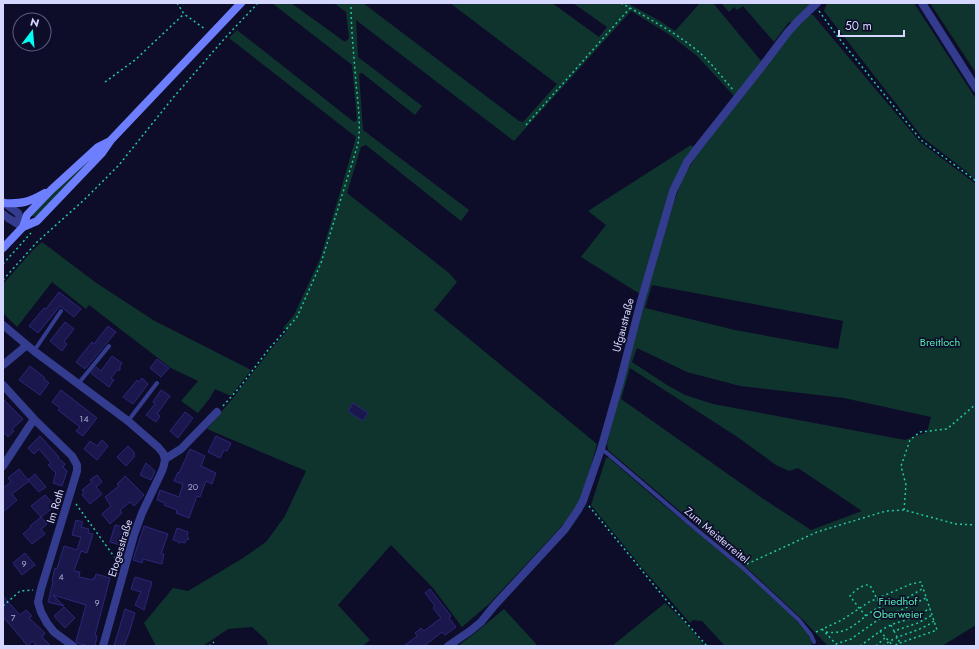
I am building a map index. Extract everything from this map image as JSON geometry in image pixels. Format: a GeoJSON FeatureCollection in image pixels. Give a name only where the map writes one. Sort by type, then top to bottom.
{"type":"FeatureCollection","features":[{"type":"Feature","properties":{"kind":"main road"},"geometry":{"type":"LineString","coordinates":[[23,227],[37,221],[102,153],[111,140],[242,3]]}},
{"type":"Feature","properties":{"kind":"main road"},"geometry":{"type":"LineString","coordinates":[[3,248],[23,227],[28,215],[51,190],[98,147],[111,140]]}},
{"type":"Feature","properties":{"kind":"main road"},"geometry":{"type":"LineString","coordinates":[[4,203],[23,203],[51,190]]}},
{"type":"Feature","properties":{"kind":"street"},"geometry":{"type":"LineString","coordinates":[[922,3],[976,88]]}},
{"type":"Feature","properties":{"kind":"street","name":"Ufgaustraße"},"geometry":{"type":"LineString","coordinates":[[448,646],[481,622],[565,529],[578,510],[583,501],[601,449],[641,301],[673,191],[687,162],[788,32],[816,4]]}},
{"type":"Feature","properties":{"kind":"street"},"geometry":{"type":"LineString","coordinates":[[4,203],[18,213],[23,227]]}},
{"type":"Feature","properties":{"kind":"street"},"geometry":{"type":"LineString","coordinates":[[3,214],[23,227]]}},
{"type":"Feature","properties":{"kind":"street"},"geometry":{"type":"LineString","coordinates":[[3,325],[34,351],[128,421],[158,447],[163,453],[165,459],[181,449],[217,412]]}},
{"type":"Feature","properties":{"kind":"street"},"geometry":{"type":"LineString","coordinates":[[3,365],[27,345]]}},
{"type":"Feature","properties":{"kind":"street","name":"Im Roth"},"geometry":{"type":"LineString","coordinates":[[3,385],[34,419],[72,456],[77,465],[77,472],[38,602],[41,612],[54,632],[73,646]]}},
{"type":"Feature","properties":{"kind":"street"},"geometry":{"type":"LineString","coordinates":[[3,466],[34,419]]}},
{"type":"Feature","properties":{"kind":"street","name":"Etogesstraße"},"geometry":{"type":"LineString","coordinates":[[103,646],[134,535],[142,513],[162,471],[165,459]]}},
{"type":"Feature","properties":{"kind":"lane"},"geometry":{"type":"LineString","coordinates":[[34,351],[61,311]]}},
{"type":"Feature","properties":{"kind":"lane"},"geometry":{"type":"LineString","coordinates":[[78,384],[109,346]]}},
{"type":"Feature","properties":{"kind":"lane"},"geometry":{"type":"LineString","coordinates":[[128,421],[157,383]]}},
{"type":"Feature","properties":{"kind":"lane","name":"Zum Meisterreitel"},"geometry":{"type":"LineString","coordinates":[[601,449],[742,566],[799,620],[811,635],[814,642]]}},
{"type":"Feature","properties":{"kind":"path"},"geometry":{"type":"LineString","coordinates":[[177,3],[184,14],[212,34]]}},
{"type":"Feature","properties":{"kind":"path"},"geometry":{"type":"LineString","coordinates":[[3,280],[37,242],[84,200],[119,165],[225,38],[258,3]]}},
{"type":"Feature","properties":{"kind":"path"},"geometry":{"type":"LineString","coordinates":[[217,412],[240,387],[268,350],[297,317],[321,263],[330,236],[358,144],[360,131],[360,116],[351,26],[351,3]]}},
{"type":"Feature","properties":{"kind":"path"},"geometry":{"type":"LineString","coordinates":[[621,3],[660,24],[700,53],[739,96]]}},
{"type":"Feature","properties":{"kind":"path"},"geometry":{"type":"LineString","coordinates":[[816,4],[838,37],[921,140],[976,181]]}},
{"type":"Feature","properties":{"kind":"path"},"geometry":{"type":"LineString","coordinates":[[526,125],[630,8]]}},
{"type":"Feature","properties":{"kind":"path"},"geometry":{"type":"LineString","coordinates":[[105,82],[135,60],[184,14]]}},
{"type":"Feature","properties":{"kind":"path"},"geometry":{"type":"LineString","coordinates":[[904,510],[906,485],[900,466],[910,440],[920,432],[947,429],[976,404]]}},
{"type":"Feature","properties":{"kind":"path"},"geometry":{"type":"LineString","coordinates":[[70,495],[123,571]]}},
{"type":"Feature","properties":{"kind":"path"},"geometry":{"type":"LineString","coordinates":[[583,501],[593,510],[707,646]]}},
{"type":"Feature","properties":{"kind":"path"},"geometry":{"type":"LineString","coordinates":[[742,566],[817,532],[886,512],[904,510],[956,524],[976,525]]}},
{"type":"Feature","properties":{"kind":"path"},"geometry":{"type":"LineString","coordinates":[[811,635],[842,620],[876,598],[911,584],[921,582],[937,630],[894,646],[880,631]]}},
{"type":"Feature","properties":{"kind":"path"},"geometry":{"type":"LineString","coordinates":[[866,616],[850,596],[858,589],[866,585],[870,585],[881,607]]}},
{"type":"Feature","properties":{"kind":"path"},"geometry":{"type":"LineString","coordinates":[[3,606],[20,591],[41,589]]}},
{"type":"Feature","properties":{"kind":"path"},"geometry":{"type":"LineString","coordinates":[[826,632],[843,632],[881,607],[902,600],[923,589]]}},
{"type":"Feature","properties":{"kind":"path"},"geometry":{"type":"LineString","coordinates":[[836,644],[851,639],[885,615],[899,611],[926,598]]}},
{"type":"Feature","properties":{"kind":"path"},"geometry":{"type":"LineString","coordinates":[[860,646],[880,631],[892,625],[916,617],[930,608]]}},
{"type":"Feature","properties":{"kind":"path"},"geometry":{"type":"LineString","coordinates":[[894,631],[918,623],[932,615]]}},
{"type":"Feature","properties":{"kind":"path"},"geometry":{"type":"LineString","coordinates":[[883,646],[896,637],[921,629],[934,621]]}},
{"type":"Feature","properties":{"kind":"path"},"geometry":{"type":"LineString","coordinates":[[892,625],[896,637],[900,643]]}},
{"type":"Feature","properties":{"kind":"path"},"geometry":{"type":"LineString","coordinates":[[822,629],[839,646]]}},
{"type":"Feature","properties":{"kind":"path"},"geometry":{"type":"LineString","coordinates":[[876,646],[886,637]]}},
{"type":"Feature","properties":{"kind":"path"},"geometry":{"type":"LineString","coordinates":[[209,646],[214,642]]}},
{"type":"Feature","properties":{"kind":"green space"},"geometry":{"type":"Polygon","coordinates":[[[272,3],[291,3],[345,42],[349,38],[346,12],[334,3],[363,3],[519,121],[523,122],[557,84],[450,3],[552,3],[599,37],[607,27],[573,3],[627,3],[675,31],[700,3],[713,3],[762,62],[734,96],[697,56],[670,35],[631,11],[514,141],[356,20],[358,57],[422,106],[415,115],[362,73],[359,74],[363,130],[469,210],[461,221],[366,145],[361,147],[347,193],[449,273],[457,282],[434,310],[597,444],[583,494],[573,514],[489,604],[462,627],[433,588],[391,545],[338,605],[370,640],[363,646],[268,646],[267,641],[252,627],[228,629],[203,646],[156,646],[144,623],[173,588],[188,591],[243,558],[266,542],[285,516],[306,471],[207,429],[287,331],[283,328],[294,315],[320,259],[356,137],[229,38],[237,30],[354,122],[357,120],[352,65],[272,3]]]}},
{"type":"Feature","properties":{"kind":"green space"},"geometry":{"type":"Polygon","coordinates":[[[721,3],[812,3],[792,23],[789,22],[774,42],[743,6],[737,10],[734,7],[729,12],[721,3]]]}},
{"type":"Feature","properties":{"kind":"green space"},"geometry":{"type":"Polygon","coordinates":[[[827,3],[914,3],[976,99],[976,181],[966,171],[922,137],[824,11],[827,3]]]}},
{"type":"Feature","properties":{"kind":"green space"},"geometry":{"type":"Polygon","coordinates":[[[930,3],[976,3],[976,73],[930,3]]]}},
{"type":"Feature","properties":{"kind":"green space"},"geometry":{"type":"Polygon","coordinates":[[[809,15],[813,15],[920,142],[976,184],[976,625],[942,646],[828,646],[802,619],[746,567],[608,450],[607,443],[649,286],[673,205],[683,177],[699,152],[788,37],[809,15]],[[652,285],[645,308],[735,330],[838,349],[843,321],[652,285]],[[637,348],[632,362],[685,395],[713,404],[905,440],[927,432],[931,417],[844,398],[740,386],[687,372],[637,348]],[[630,368],[621,399],[762,498],[811,530],[862,511],[798,468],[789,471],[776,465],[736,436],[630,368]]]}},
{"type":"Feature","properties":{"kind":"green space"},"geometry":{"type":"Polygon","coordinates":[[[691,145],[694,147],[680,168],[640,294],[581,257],[606,225],[588,211],[691,145]]]}},
{"type":"Feature","properties":{"kind":"green space"},"geometry":{"type":"Polygon","coordinates":[[[100,150],[36,218],[31,215],[52,194],[100,150]]]}},
{"type":"Feature","properties":{"kind":"green space"},"geometry":{"type":"Polygon","coordinates":[[[42,242],[95,282],[153,320],[251,370],[231,396],[215,389],[198,413],[181,401],[198,381],[171,368],[89,305],[86,309],[52,282],[17,327],[3,313],[3,284],[42,242]]]}},
{"type":"Feature","properties":{"kind":"green space"},"geometry":{"type":"Polygon","coordinates":[[[606,458],[609,458],[741,568],[809,634],[812,646],[725,646],[702,621],[693,620],[690,623],[643,569],[591,505],[606,458]]]}},
{"type":"Feature","properties":{"kind":"green space"},"geometry":{"type":"Polygon","coordinates":[[[665,603],[682,619],[705,646],[612,646],[665,603]]]}},
{"type":"Feature","properties":{"kind":"green space"},"geometry":{"type":"Polygon","coordinates":[[[504,609],[538,646],[458,646],[475,633],[504,609]]]}},
{"type":"Feature","properties":{"kind":"building"},"geometry":{"type":"Polygon","coordinates":[[[59,292],[81,309],[74,317],[60,306],[38,333],[29,326],[44,308],[46,309],[59,292]]]}},
{"type":"Feature","properties":{"kind":"building"},"geometry":{"type":"Polygon","coordinates":[[[65,322],[74,329],[64,342],[67,344],[62,351],[50,341],[65,322]]]}},
{"type":"Feature","properties":{"kind":"building"},"geometry":{"type":"Polygon","coordinates":[[[108,326],[116,332],[85,369],[76,362],[92,342],[94,344],[108,326]]]}},
{"type":"Feature","properties":{"kind":"building"},"geometry":{"type":"Polygon","coordinates":[[[112,356],[122,363],[120,370],[117,370],[111,378],[114,380],[109,387],[91,373],[96,367],[101,371],[112,356]]]}},
{"type":"Feature","properties":{"kind":"building"},"geometry":{"type":"Polygon","coordinates":[[[157,359],[169,368],[161,377],[150,368],[157,359]]]}},
{"type":"Feature","properties":{"kind":"building"},"geometry":{"type":"Polygon","coordinates":[[[30,366],[49,383],[40,395],[19,380],[30,366]]]}},
{"type":"Feature","properties":{"kind":"building"},"geometry":{"type":"Polygon","coordinates":[[[142,378],[148,384],[133,404],[123,397],[137,380],[139,382],[142,378]]]}},
{"type":"Feature","properties":{"kind":"building"},"geometry":{"type":"Polygon","coordinates":[[[61,390],[97,418],[83,436],[76,431],[80,427],[58,410],[60,408],[52,402],[61,390]]]}},
{"type":"Feature","properties":{"kind":"building"},"geometry":{"type":"Polygon","coordinates":[[[161,390],[170,396],[157,414],[160,416],[156,422],[146,415],[155,404],[153,402],[161,390]]]}},
{"type":"Feature","properties":{"kind":"building"},"geometry":{"type":"Polygon","coordinates":[[[3,399],[23,419],[12,429],[14,431],[8,437],[3,432],[3,399]]]}},
{"type":"Feature","properties":{"kind":"building"},"geometry":{"type":"Polygon","coordinates":[[[353,403],[368,413],[363,421],[348,411],[353,403]]]}},
{"type":"Feature","properties":{"kind":"building"},"geometry":{"type":"Polygon","coordinates":[[[185,412],[193,418],[178,438],[170,431],[185,412]]]}},
{"type":"Feature","properties":{"kind":"building"},"geometry":{"type":"Polygon","coordinates":[[[40,436],[59,457],[58,458],[65,464],[63,467],[67,471],[62,486],[53,483],[56,473],[48,465],[51,463],[39,449],[34,454],[28,448],[40,436]]]}},
{"type":"Feature","properties":{"kind":"building"},"geometry":{"type":"Polygon","coordinates":[[[216,436],[231,443],[227,451],[224,450],[220,458],[208,452],[216,436]]]}},
{"type":"Feature","properties":{"kind":"building"},"geometry":{"type":"Polygon","coordinates":[[[102,440],[108,446],[97,460],[84,449],[90,441],[97,446],[102,440]]]}},
{"type":"Feature","properties":{"kind":"building"},"geometry":{"type":"Polygon","coordinates":[[[128,446],[135,453],[133,455],[135,456],[126,466],[117,457],[128,446]]]}},
{"type":"Feature","properties":{"kind":"building"},"geometry":{"type":"Polygon","coordinates":[[[190,449],[205,456],[201,466],[216,473],[212,484],[206,481],[200,497],[197,496],[189,518],[176,513],[177,510],[164,505],[165,503],[157,500],[160,490],[179,497],[183,484],[174,481],[190,449]]]}},
{"type":"Feature","properties":{"kind":"building"},"geometry":{"type":"Polygon","coordinates":[[[146,463],[155,471],[151,480],[140,475],[146,463]]]}},
{"type":"Feature","properties":{"kind":"building"},"geometry":{"type":"Polygon","coordinates":[[[19,469],[29,481],[12,494],[17,500],[3,512],[3,488],[11,482],[8,478],[19,469]]]}},
{"type":"Feature","properties":{"kind":"building"},"geometry":{"type":"Polygon","coordinates":[[[35,474],[46,487],[39,492],[28,480],[35,474]]]}},
{"type":"Feature","properties":{"kind":"building"},"geometry":{"type":"Polygon","coordinates":[[[97,475],[102,482],[96,487],[102,494],[90,504],[82,495],[84,492],[82,490],[92,482],[90,480],[97,475]]]}},
{"type":"Feature","properties":{"kind":"building"},"geometry":{"type":"Polygon","coordinates":[[[125,476],[144,495],[134,506],[130,502],[120,510],[122,513],[110,524],[102,514],[111,506],[105,497],[119,486],[117,484],[125,476]]]}},
{"type":"Feature","properties":{"kind":"building"},"geometry":{"type":"Polygon","coordinates":[[[45,495],[55,506],[41,517],[31,506],[45,495]]]}},
{"type":"Feature","properties":{"kind":"building"},"geometry":{"type":"Polygon","coordinates":[[[41,517],[47,524],[41,529],[45,534],[32,544],[23,534],[41,517]]]}},
{"type":"Feature","properties":{"kind":"building"},"geometry":{"type":"Polygon","coordinates":[[[76,520],[83,522],[81,527],[89,529],[88,533],[93,534],[87,553],[81,551],[74,571],[80,572],[79,577],[93,580],[96,574],[110,578],[95,635],[97,636],[95,646],[77,643],[76,641],[86,605],[53,595],[64,606],[48,602],[55,568],[57,569],[64,546],[77,550],[81,537],[72,535],[76,520]]]}},
{"type":"Feature","properties":{"kind":"building"},"geometry":{"type":"Polygon","coordinates":[[[115,525],[123,527],[122,531],[124,531],[120,545],[110,542],[115,525]]]}},
{"type":"Feature","properties":{"kind":"building"},"geometry":{"type":"Polygon","coordinates":[[[144,526],[168,534],[161,554],[164,554],[162,564],[143,559],[142,563],[133,560],[144,526]]]}},
{"type":"Feature","properties":{"kind":"building"},"geometry":{"type":"Polygon","coordinates":[[[177,528],[188,532],[187,536],[189,539],[186,540],[185,543],[179,543],[173,540],[177,528]]]}},
{"type":"Feature","properties":{"kind":"building"},"geometry":{"type":"Polygon","coordinates":[[[25,553],[35,565],[22,575],[13,563],[25,553]]]}},
{"type":"Feature","properties":{"kind":"building"},"geometry":{"type":"Polygon","coordinates":[[[135,577],[152,582],[144,610],[135,605],[141,592],[131,589],[135,577]]]}},
{"type":"Feature","properties":{"kind":"building"},"geometry":{"type":"Polygon","coordinates":[[[430,589],[451,616],[449,618],[456,627],[445,635],[442,632],[424,646],[404,646],[417,636],[415,633],[421,628],[424,631],[441,618],[433,608],[435,606],[425,593],[430,589]]]}},
{"type":"Feature","properties":{"kind":"building"},"geometry":{"type":"Polygon","coordinates":[[[3,596],[20,615],[26,610],[32,616],[29,618],[45,633],[42,637],[51,646],[37,646],[32,641],[28,646],[23,641],[3,617],[3,596]]]}},
{"type":"Feature","properties":{"kind":"building"},"geometry":{"type":"Polygon","coordinates":[[[64,607],[75,618],[65,628],[54,616],[64,607]]]}},
{"type":"Feature","properties":{"kind":"building"},"geometry":{"type":"Polygon","coordinates":[[[125,609],[135,613],[124,646],[114,646],[125,609]]]}},
{"type":"Feature","properties":{"kind":"park label","name":"Breitloch"},"geometry":{"type":"Point","coordinates":[940,342]}},
{"type":"Feature","properties":{"kind":"park label","name":"Friedhof Oberweier"},"geometry":{"type":"Point","coordinates":[898,607]}}]}
